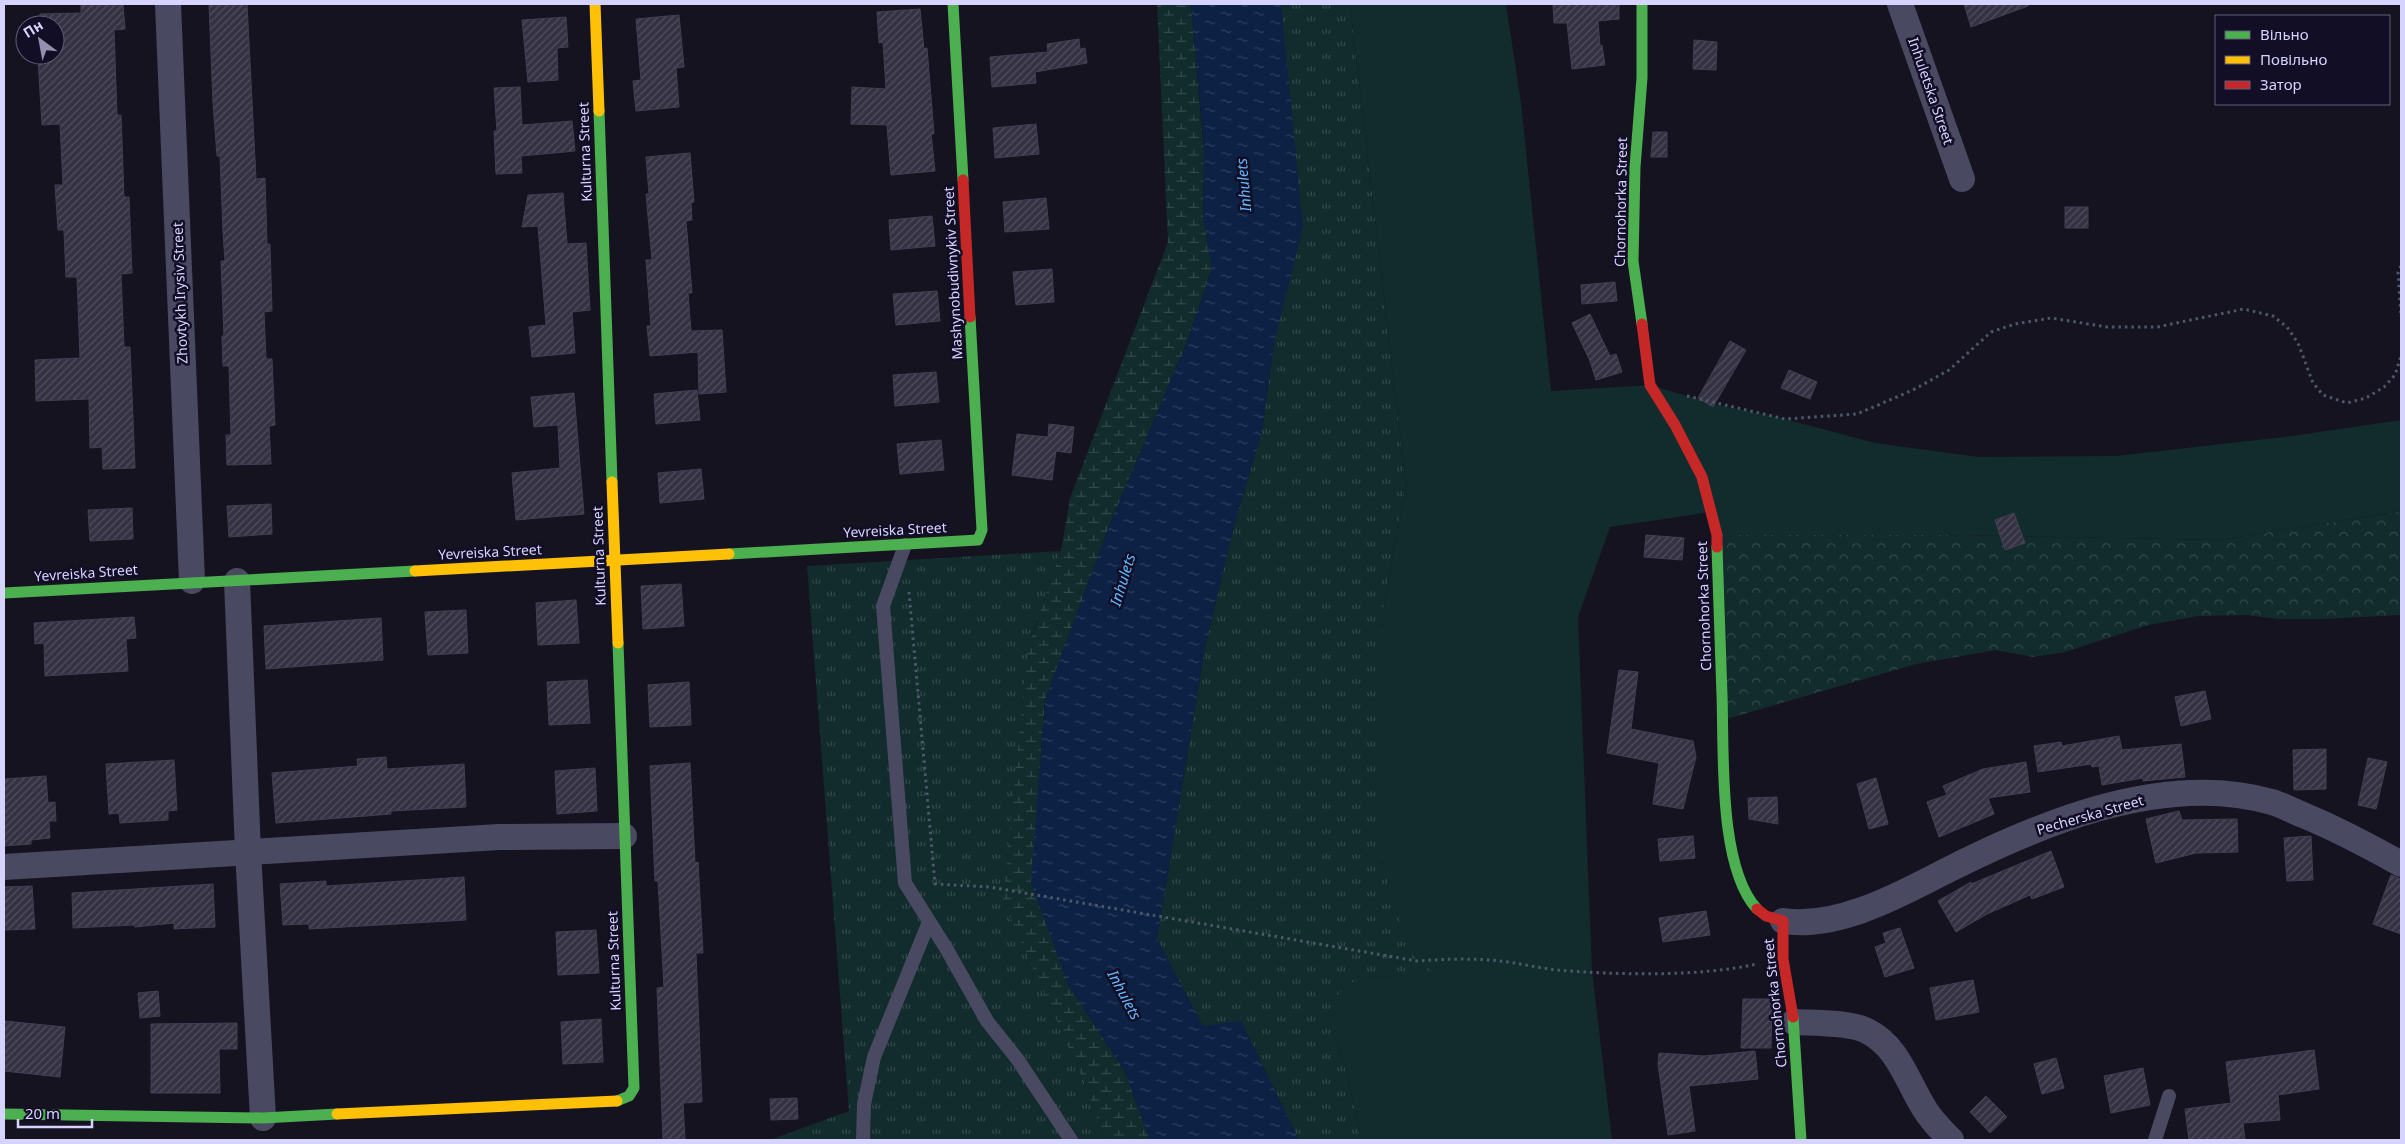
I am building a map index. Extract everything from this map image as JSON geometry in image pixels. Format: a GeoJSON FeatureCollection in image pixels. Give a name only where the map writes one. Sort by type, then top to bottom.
{"type":"FeatureCollection","features":[{"type":"Feature","properties":{"kind":"street","name":"Zhovtykh Irysiv Street"},"geometry":{"type":"LineString","coordinates":[[168,4],[192,582]]}},
{"type":"Feature","properties":{"kind":"street","name":"Kulturna Street"},"geometry":{"type":"LineString","coordinates":[[263,1118],[620,1101],[629,1096],[634,1088],[595,4]]}},
{"type":"Feature","properties":{"kind":"street","name":"Mashynobudivnykiv Street"},"geometry":{"type":"LineString","coordinates":[[953,4],[982,530],[978,540]]}},
{"type":"Feature","properties":{"kind":"street","name":"Chornohorka Street"},"geometry":{"type":"LineString","coordinates":[[1642,4],[1642,78],[1635,167],[1633,261],[1650,385],[1675,425],[1702,477],[1717,535],[1724,796],[1733,854],[1739,877],[1752,904],[1762,914],[1783,921],[1782,959],[1794,1022],[1801,1140]]}},
{"type":"Feature","properties":{"kind":"street","name":"Inhuletska Street"},"geometry":{"type":"LineString","coordinates":[[1900,4],[1962,179]]}},
{"type":"Feature","properties":{"kind":"street","name":"Yevreiska Street"},"geometry":{"type":"LineString","coordinates":[[4,593],[978,540]]}},
{"type":"Feature","properties":{"kind":"street"},"geometry":{"type":"LineString","coordinates":[[4,1114],[263,1118],[248,852],[237,581]]}},
{"type":"Feature","properties":{"kind":"street","name":"Pecherska Street"},"geometry":{"type":"LineString","coordinates":[[1783,921],[1799,924],[1816,922],[1851,913],[1912,888],[1987,850],[2060,821],[2119,804],[2173,793],[2225,794],[2272,802],[2339,830],[2401,864]]}},
{"type":"Feature","properties":{"kind":"street"},"geometry":{"type":"LineString","coordinates":[[4,867],[499,838],[624,836]]}},
{"type":"Feature","properties":{"kind":"street"},"geometry":{"type":"LineString","coordinates":[[1794,1022],[1836,1024],[1867,1030],[1889,1048],[1902,1065],[1924,1108],[1951,1140]]}},
{"type":"Feature","properties":{"kind":"lane"},"geometry":{"type":"LineString","coordinates":[[905,545],[883,606],[905,883],[930,922],[987,1022],[1018,1060],[1071,1140]]}},
{"type":"Feature","properties":{"kind":"lane"},"geometry":{"type":"LineString","coordinates":[[863,1140],[864,1104],[874,1057],[930,922]]}},
{"type":"Feature","properties":{"kind":"lane"},"geometry":{"type":"LineString","coordinates":[[2155,1140],[2169,1096]]}},
{"type":"Feature","properties":{"kind":"path"},"geometry":{"type":"LineString","coordinates":[[2401,266],[2398,272],[2401,316]]}},
{"type":"Feature","properties":{"kind":"path"},"geometry":{"type":"LineString","coordinates":[[1686,396],[1785,420],[1857,414],[1913,390],[1949,370],[1991,332],[2015,324],[2051,318],[2107,327],[2157,327],[2244,309],[2273,316],[2287,326],[2298,343],[2313,384],[2323,395],[2346,403],[2366,398],[2384,387],[2395,375],[2401,356]]}},
{"type":"Feature","properties":{"kind":"path"},"geometry":{"type":"LineString","coordinates":[[908,584],[935,884],[990,887],[1417,961],[1462,959],[1500,961],[1556,970],[1626,974],[1732,970],[1782,959]]}},
{"type":"Feature","properties":{"kind":"green space"},"geometry":{"type":"Polygon","coordinates":[[[1157,4],[1191,4],[1204,153],[1203,216],[1212,268],[1187,342],[1110,524],[1045,700],[1031,883],[1068,984],[1125,1072],[1150,1140],[1105,1140],[1083,1079],[1003,901],[1028,647],[1061,551],[1070,498],[1168,242],[1157,4]]]}},
{"type":"Feature","properties":{"kind":"green space"},"geometry":{"type":"Polygon","coordinates":[[[1281,4],[1350,4],[1406,485],[1383,611],[1438,976],[1359,977],[1331,1028],[1347,1073],[1361,1140],[1299,1140],[1241,1022],[1203,1027],[1157,939],[1205,647],[1235,522],[1262,431],[1274,343],[1281,4]]]}},
{"type":"Feature","properties":{"kind":"green space"},"geometry":{"type":"Polygon","coordinates":[[[1350,4],[1506,4],[1521,103],[1551,391],[1650,385],[1714,404],[1785,419],[1875,443],[1979,457],[2116,456],[2292,436],[2401,420],[2401,511],[2220,540],[1947,535],[1717,535],[1711,512],[1610,527],[1578,617],[1592,971],[1612,1140],[1361,1140],[1347,1073],[1331,1028],[1333,999],[1359,977],[1438,975],[1417,961],[1391,900],[1377,828],[1383,611],[1406,485],[1350,4]]]}},
{"type":"Feature","properties":{"kind":"green space"},"geometry":{"type":"Polygon","coordinates":[[[2401,511],[2401,615],[2322,619],[2278,619],[2247,615],[2199,616],[2148,625],[2065,652],[2033,657],[1996,650],[1916,664],[1723,720],[1717,535],[1947,535],[2220,540],[2401,511]]]}},
{"type":"Feature","properties":{"kind":"green space"},"geometry":{"type":"Polygon","coordinates":[[[1061,551],[1028,647],[1083,1079],[1105,1140],[770,1140],[849,1111],[807,566],[1061,551]]]}},
{"type":"Feature","properties":{"kind":"water","name":"Inhulets"},"geometry":{"type":"Polygon","coordinates":[[[1191,4],[1281,4],[1303,227],[1274,343],[1262,431],[1235,522],[1205,647],[1157,939],[1203,1026],[1241,1021],[1299,1140],[1150,1140],[1125,1072],[1068,984],[1031,883],[1045,700],[1110,524],[1187,342],[1212,268],[1203,216],[1204,146],[1191,4]]]}},
{"type":"Feature","properties":{"kind":"building"},"geometry":{"type":"Polygon","coordinates":[[[81,4],[123,4],[125,29],[114,30],[117,115],[121,115],[124,197],[129,197],[132,273],[121,274],[124,347],[130,347],[135,468],[103,469],[102,447],[90,448],[89,399],[36,401],[35,360],[80,358],[77,277],[66,277],[64,230],[58,230],[55,185],[63,185],[60,124],[42,125],[38,65],[65,65],[65,15],[40,14],[81,13],[81,4]]]}},
{"type":"Feature","properties":{"kind":"building"},"geometry":{"type":"Polygon","coordinates":[[[209,4],[247,4],[256,179],[265,178],[267,244],[270,244],[272,311],[264,312],[266,359],[272,359],[275,425],[269,426],[271,464],[227,465],[226,435],[231,435],[229,366],[223,366],[222,336],[224,336],[221,261],[225,261],[220,156],[217,156],[213,103],[209,4]]]}},
{"type":"Feature","properties":{"kind":"building"},"geometry":{"type":"Polygon","coordinates":[[[1553,4],[1619,4],[1619,19],[1598,21],[1600,46],[1602,45],[1605,65],[1572,69],[1567,23],[1554,23],[1553,4]]]}},
{"type":"Feature","properties":{"kind":"building"},"geometry":{"type":"Polygon","coordinates":[[[1964,4],[2028,4],[2028,6],[1971,27],[1964,4]]]}},
{"type":"Feature","properties":{"kind":"building"},"geometry":{"type":"Polygon","coordinates":[[[920,9],[924,49],[927,48],[934,134],[931,134],[935,171],[891,175],[887,125],[851,124],[852,87],[886,89],[883,42],[879,43],[877,12],[920,9]]]}},
{"type":"Feature","properties":{"kind":"building"},"geometry":{"type":"Polygon","coordinates":[[[679,15],[684,67],[676,68],[679,107],[636,111],[633,81],[641,80],[636,19],[679,15]]]}},
{"type":"Feature","properties":{"kind":"building"},"geometry":{"type":"Polygon","coordinates":[[[566,17],[568,47],[557,48],[558,80],[528,82],[522,20],[566,17]]]}},
{"type":"Feature","properties":{"kind":"building"},"geometry":{"type":"Polygon","coordinates":[[[1079,39],[1080,49],[1085,48],[1087,63],[1035,72],[1036,83],[992,87],[990,57],[1048,52],[1047,44],[1079,39]]]}},
{"type":"Feature","properties":{"kind":"building"},"geometry":{"type":"Polygon","coordinates":[[[1694,40],[1717,42],[1716,70],[1693,69],[1694,40]]]}},
{"type":"Feature","properties":{"kind":"building"},"geometry":{"type":"Polygon","coordinates":[[[520,87],[522,125],[572,121],[575,151],[521,156],[522,173],[496,174],[494,131],[497,131],[494,88],[520,87]]]}},
{"type":"Feature","properties":{"kind":"building"},"geometry":{"type":"Polygon","coordinates":[[[1036,124],[1039,154],[995,158],[993,128],[1036,124]]]}},
{"type":"Feature","properties":{"kind":"building"},"geometry":{"type":"Polygon","coordinates":[[[1653,132],[1667,132],[1667,157],[1651,157],[1653,132]]]}},
{"type":"Feature","properties":{"kind":"building"},"geometry":{"type":"Polygon","coordinates":[[[690,153],[694,202],[691,203],[692,220],[686,221],[692,293],[688,293],[691,331],[722,330],[726,392],[699,394],[698,352],[650,356],[647,326],[651,326],[646,260],[652,260],[646,194],[649,194],[646,157],[690,153]]]}},
{"type":"Feature","properties":{"kind":"building"},"geometry":{"type":"Polygon","coordinates":[[[563,193],[567,244],[586,243],[590,310],[572,312],[575,353],[532,357],[529,327],[546,325],[538,226],[522,227],[528,195],[563,193]]]}},
{"type":"Feature","properties":{"kind":"building"},"geometry":{"type":"Polygon","coordinates":[[[1046,198],[1049,229],[1005,232],[1003,202],[1046,198]]]}},
{"type":"Feature","properties":{"kind":"building"},"geometry":{"type":"Polygon","coordinates":[[[2065,207],[2088,207],[2088,228],[2065,228],[2065,207]]]}},
{"type":"Feature","properties":{"kind":"building"},"geometry":{"type":"Polygon","coordinates":[[[932,216],[935,246],[891,250],[889,220],[932,216]]]}},
{"type":"Feature","properties":{"kind":"building"},"geometry":{"type":"Polygon","coordinates":[[[1052,269],[1054,302],[1016,305],[1013,272],[1052,269]]]}},
{"type":"Feature","properties":{"kind":"building"},"geometry":{"type":"Polygon","coordinates":[[[1615,282],[1617,301],[1582,304],[1581,285],[1615,282]]]}},
{"type":"Feature","properties":{"kind":"building"},"geometry":{"type":"Polygon","coordinates":[[[937,291],[940,321],[896,325],[893,294],[937,291]]]}},
{"type":"Feature","properties":{"kind":"building"},"geometry":{"type":"Polygon","coordinates":[[[1590,314],[1610,356],[1616,354],[1622,372],[1596,380],[1590,361],[1572,323],[1590,314]]]}},
{"type":"Feature","properties":{"kind":"building"},"geometry":{"type":"Polygon","coordinates":[[[1730,341],[1746,350],[1713,407],[1698,398],[1730,341]]]}},
{"type":"Feature","properties":{"kind":"building"},"geometry":{"type":"Polygon","coordinates":[[[1789,370],[1817,382],[1810,399],[1781,388],[1789,370]]]}},
{"type":"Feature","properties":{"kind":"building"},"geometry":{"type":"Polygon","coordinates":[[[936,372],[939,402],[895,406],[893,375],[936,372]]]}},
{"type":"Feature","properties":{"kind":"building"},"geometry":{"type":"Polygon","coordinates":[[[697,390],[700,420],[656,424],[654,394],[697,390]]]}},
{"type":"Feature","properties":{"kind":"building"},"geometry":{"type":"Polygon","coordinates":[[[574,393],[584,514],[516,520],[512,473],[560,468],[558,425],[534,427],[531,397],[574,393]]]}},
{"type":"Feature","properties":{"kind":"building"},"geometry":{"type":"Polygon","coordinates":[[[1049,424],[1074,427],[1071,453],[1056,451],[1052,480],[1012,475],[1017,434],[1048,437],[1049,424]]]}},
{"type":"Feature","properties":{"kind":"building"},"geometry":{"type":"Polygon","coordinates":[[[941,440],[944,470],[900,474],[897,444],[941,440]]]}},
{"type":"Feature","properties":{"kind":"building"},"geometry":{"type":"Polygon","coordinates":[[[701,469],[704,499],[660,503],[658,473],[701,469]]]}},
{"type":"Feature","properties":{"kind":"building"},"geometry":{"type":"Polygon","coordinates":[[[271,504],[272,534],[229,537],[227,506],[271,504]]]}},
{"type":"Feature","properties":{"kind":"building"},"geometry":{"type":"Polygon","coordinates":[[[132,508],[133,539],[90,541],[88,510],[132,508]]]}},
{"type":"Feature","properties":{"kind":"building"},"geometry":{"type":"Polygon","coordinates":[[[2014,513],[2025,543],[2005,550],[1995,520],[2014,513]]]}},
{"type":"Feature","properties":{"kind":"building"},"geometry":{"type":"Polygon","coordinates":[[[1646,535],[1684,538],[1682,560],[1644,557],[1646,535]]]}},
{"type":"Feature","properties":{"kind":"building"},"geometry":{"type":"Polygon","coordinates":[[[681,584],[684,626],[643,629],[641,586],[681,584]]]}},
{"type":"Feature","properties":{"kind":"building"},"geometry":{"type":"Polygon","coordinates":[[[576,600],[579,643],[538,645],[536,603],[576,600]]]}},
{"type":"Feature","properties":{"kind":"building"},"geometry":{"type":"Polygon","coordinates":[[[466,610],[468,653],[428,655],[425,612],[466,610]]]}},
{"type":"Feature","properties":{"kind":"building"},"geometry":{"type":"Polygon","coordinates":[[[134,617],[136,638],[126,639],[128,671],[45,676],[44,643],[35,644],[34,623],[134,617]]]}},
{"type":"Feature","properties":{"kind":"building"},"geometry":{"type":"Polygon","coordinates":[[[381,618],[383,660],[266,669],[264,626],[381,618]]]}},
{"type":"Feature","properties":{"kind":"building"},"geometry":{"type":"Polygon","coordinates":[[[1619,670],[1638,672],[1631,729],[1693,741],[1696,757],[1683,809],[1653,804],[1659,763],[1607,753],[1619,670]]]}},
{"type":"Feature","properties":{"kind":"building"},"geometry":{"type":"Polygon","coordinates":[[[587,680],[590,723],[549,725],[547,682],[587,680]]]}},
{"type":"Feature","properties":{"kind":"building"},"geometry":{"type":"Polygon","coordinates":[[[689,682],[691,725],[650,727],[648,685],[689,682]]]}},
{"type":"Feature","properties":{"kind":"building"},"geometry":{"type":"Polygon","coordinates":[[[2205,691],[2211,719],[2181,726],[2175,697],[2205,691]]]}},
{"type":"Feature","properties":{"kind":"building"},"geometry":{"type":"Polygon","coordinates":[[[2119,736],[2122,750],[2181,744],[2185,777],[2143,781],[2143,778],[2102,785],[2099,766],[2092,767],[2091,764],[2038,772],[2034,746],[2061,742],[2062,746],[2119,736]]]}},
{"type":"Feature","properties":{"kind":"building"},"geometry":{"type":"Polygon","coordinates":[[[2326,749],[2326,789],[2294,790],[2293,750],[2326,749]]]}},
{"type":"Feature","properties":{"kind":"building"},"geometry":{"type":"Polygon","coordinates":[[[386,757],[387,769],[464,764],[466,807],[391,811],[391,814],[276,823],[272,773],[358,766],[357,759],[386,757]]]}},
{"type":"Feature","properties":{"kind":"building"},"geometry":{"type":"Polygon","coordinates":[[[2368,758],[2387,762],[2376,809],[2358,805],[2368,758]]]}},
{"type":"Feature","properties":{"kind":"building"},"geometry":{"type":"Polygon","coordinates":[[[174,760],[177,810],[168,811],[168,820],[120,823],[119,813],[109,814],[106,764],[174,760]]]}},
{"type":"Feature","properties":{"kind":"building"},"geometry":{"type":"Polygon","coordinates":[[[2026,762],[2030,792],[1988,798],[1994,814],[1939,837],[1927,802],[1947,795],[1943,786],[1983,769],[2026,762]]]}},
{"type":"Feature","properties":{"kind":"building"},"geometry":{"type":"Polygon","coordinates":[[[690,763],[695,863],[698,862],[703,953],[696,953],[702,1102],[683,1103],[685,1140],[663,1140],[657,988],[664,987],[658,881],[655,881],[650,766],[690,763]]]}},
{"type":"Feature","properties":{"kind":"building"},"geometry":{"type":"Polygon","coordinates":[[[595,768],[597,811],[557,814],[555,771],[595,768]]]}},
{"type":"Feature","properties":{"kind":"building"},"geometry":{"type":"Polygon","coordinates":[[[46,776],[48,803],[55,802],[56,821],[49,821],[50,838],[31,840],[31,844],[4,846],[4,779],[46,776]]]}},
{"type":"Feature","properties":{"kind":"building"},"geometry":{"type":"Polygon","coordinates":[[[1876,778],[1888,824],[1869,829],[1857,784],[1876,778]]]}},
{"type":"Feature","properties":{"kind":"building"},"geometry":{"type":"Polygon","coordinates":[[[1777,797],[1778,824],[1749,819],[1748,798],[1777,797]]]}},
{"type":"Feature","properties":{"kind":"building"},"geometry":{"type":"Polygon","coordinates":[[[2179,811],[2182,820],[2237,819],[2238,852],[2196,853],[2156,863],[2146,819],[2179,811]]]}},
{"type":"Feature","properties":{"kind":"building"},"geometry":{"type":"Polygon","coordinates":[[[1693,836],[1695,858],[1660,861],[1658,839],[1693,836]]]}},
{"type":"Feature","properties":{"kind":"building"},"geometry":{"type":"Polygon","coordinates":[[[2311,836],[2313,880],[2287,881],[2284,838],[2311,836]]]}},
{"type":"Feature","properties":{"kind":"building"},"geometry":{"type":"Polygon","coordinates":[[[2051,851],[2064,887],[2032,899],[2030,895],[1987,914],[1956,932],[1938,901],[1971,882],[1971,884],[2051,851]]]}},
{"type":"Feature","properties":{"kind":"building"},"geometry":{"type":"Polygon","coordinates":[[[2391,875],[2401,879],[2401,934],[2373,924],[2391,875]]]}},
{"type":"Feature","properties":{"kind":"building"},"geometry":{"type":"Polygon","coordinates":[[[464,877],[466,920],[309,929],[309,924],[283,925],[280,884],[326,881],[326,886],[464,877]]]}},
{"type":"Feature","properties":{"kind":"building"},"geometry":{"type":"Polygon","coordinates":[[[213,884],[215,927],[174,929],[174,923],[135,927],[134,925],[73,928],[72,893],[213,884]]]}},
{"type":"Feature","properties":{"kind":"building"},"geometry":{"type":"Polygon","coordinates":[[[32,886],[35,929],[4,930],[4,887],[32,886]]]}},
{"type":"Feature","properties":{"kind":"building"},"geometry":{"type":"Polygon","coordinates":[[[1706,911],[1710,935],[1663,942],[1659,918],[1706,911]]]}},
{"type":"Feature","properties":{"kind":"building"},"geometry":{"type":"Polygon","coordinates":[[[1900,928],[1914,968],[1885,977],[1875,947],[1886,943],[1883,933],[1900,928]]]}},
{"type":"Feature","properties":{"kind":"building"},"geometry":{"type":"Polygon","coordinates":[[[596,930],[599,973],[558,975],[556,932],[596,930]]]}},
{"type":"Feature","properties":{"kind":"building"},"geometry":{"type":"Polygon","coordinates":[[[1973,980],[1979,1012],[1936,1020],[1930,988],[1973,980]]]}},
{"type":"Feature","properties":{"kind":"building"},"geometry":{"type":"Polygon","coordinates":[[[158,991],[160,1016],[140,1018],[138,993],[158,991]]]}},
{"type":"Feature","properties":{"kind":"building"},"geometry":{"type":"Polygon","coordinates":[[[1743,999],[1772,999],[1771,1048],[1741,1048],[1743,999]]]}},
{"type":"Feature","properties":{"kind":"building"},"geometry":{"type":"Polygon","coordinates":[[[601,1019],[603,1062],[563,1064],[561,1022],[601,1019]]]}},
{"type":"Feature","properties":{"kind":"building"},"geometry":{"type":"Polygon","coordinates":[[[4,1021],[65,1027],[60,1077],[4,1071],[4,1021]]]}},
{"type":"Feature","properties":{"kind":"building"},"geometry":{"type":"Polygon","coordinates":[[[237,1023],[237,1049],[219,1049],[220,1093],[151,1093],[151,1024],[237,1023]]]}},
{"type":"Feature","properties":{"kind":"building"},"geometry":{"type":"Polygon","coordinates":[[[2314,1050],[2319,1089],[2278,1095],[2280,1120],[2243,1123],[2245,1140],[2189,1140],[2185,1109],[2231,1103],[2226,1062],[2314,1050]]]}},
{"type":"Feature","properties":{"kind":"building"},"geometry":{"type":"Polygon","coordinates":[[[1755,1051],[1758,1079],[1689,1086],[1695,1131],[1668,1135],[1658,1064],[1659,1053],[1704,1056],[1755,1051]]]}},
{"type":"Feature","properties":{"kind":"building"},"geometry":{"type":"Polygon","coordinates":[[[2056,1058],[2064,1088],[2042,1094],[2034,1064],[2056,1058]]]}},
{"type":"Feature","properties":{"kind":"building"},"geometry":{"type":"Polygon","coordinates":[[[2143,1068],[2150,1105],[2111,1113],[2104,1076],[2143,1068]]]}},
{"type":"Feature","properties":{"kind":"building"},"geometry":{"type":"Polygon","coordinates":[[[1986,1096],[2007,1117],[1990,1133],[1970,1112],[1986,1096]]]}},
{"type":"Feature","properties":{"kind":"building"},"geometry":{"type":"Polygon","coordinates":[[[797,1098],[798,1119],[771,1120],[770,1099],[797,1098]]]}},
{"type":"Feature","properties":{"kind":"traffic: fast"},"geometry":{"type":"LineString","coordinates":[[953,4],[963,180]]}},
{"type":"Feature","properties":{"kind":"traffic: fast"},"geometry":{"type":"LineString","coordinates":[[1642,4],[1642,78],[1635,167],[1633,261],[1642,324]]}},
{"type":"Feature","properties":{"kind":"traffic: fast"},"geometry":{"type":"LineString","coordinates":[[599,111],[612,482]]}},
{"type":"Feature","properties":{"kind":"traffic: fast"},"geometry":{"type":"LineString","coordinates":[[729,554],[978,540],[982,530],[970,317]]}},
{"type":"Feature","properties":{"kind":"traffic: fast"},"geometry":{"type":"LineString","coordinates":[[1717,547],[1724,776],[1729,838],[1735,866],[1744,890],[1757,909]]}},
{"type":"Feature","properties":{"kind":"traffic: fast"},"geometry":{"type":"LineString","coordinates":[[4,593],[415,571]]}},
{"type":"Feature","properties":{"kind":"traffic: fast"},"geometry":{"type":"LineString","coordinates":[[617,1101],[629,1096],[634,1088],[618,643]]}},
{"type":"Feature","properties":{"kind":"traffic: fast"},"geometry":{"type":"LineString","coordinates":[[1793,1017],[1801,1140]]}},
{"type":"Feature","properties":{"kind":"traffic: fast"},"geometry":{"type":"LineString","coordinates":[[4,1114],[263,1118],[337,1114]]}},
{"type":"Feature","properties":{"kind":"traffic: slow"},"geometry":{"type":"LineString","coordinates":[[595,4],[599,111]]}},
{"type":"Feature","properties":{"kind":"traffic: slow"},"geometry":{"type":"LineString","coordinates":[[612,482],[618,643]]}},
{"type":"Feature","properties":{"kind":"traffic: slow"},"geometry":{"type":"LineString","coordinates":[[415,571],[729,554]]}},
{"type":"Feature","properties":{"kind":"traffic: slow"},"geometry":{"type":"LineString","coordinates":[[337,1114],[617,1101]]}},
{"type":"Feature","properties":{"kind":"traffic: jam"},"geometry":{"type":"LineString","coordinates":[[963,180],[970,317]]}},
{"type":"Feature","properties":{"kind":"traffic: jam"},"geometry":{"type":"LineString","coordinates":[[1642,324],[1650,385],[1675,425],[1702,477],[1717,535],[1717,547]]}},
{"type":"Feature","properties":{"kind":"traffic: jam"},"geometry":{"type":"LineString","coordinates":[[1757,909],[1766,916],[1783,921],[1783,959],[1793,1017]]}}]}
